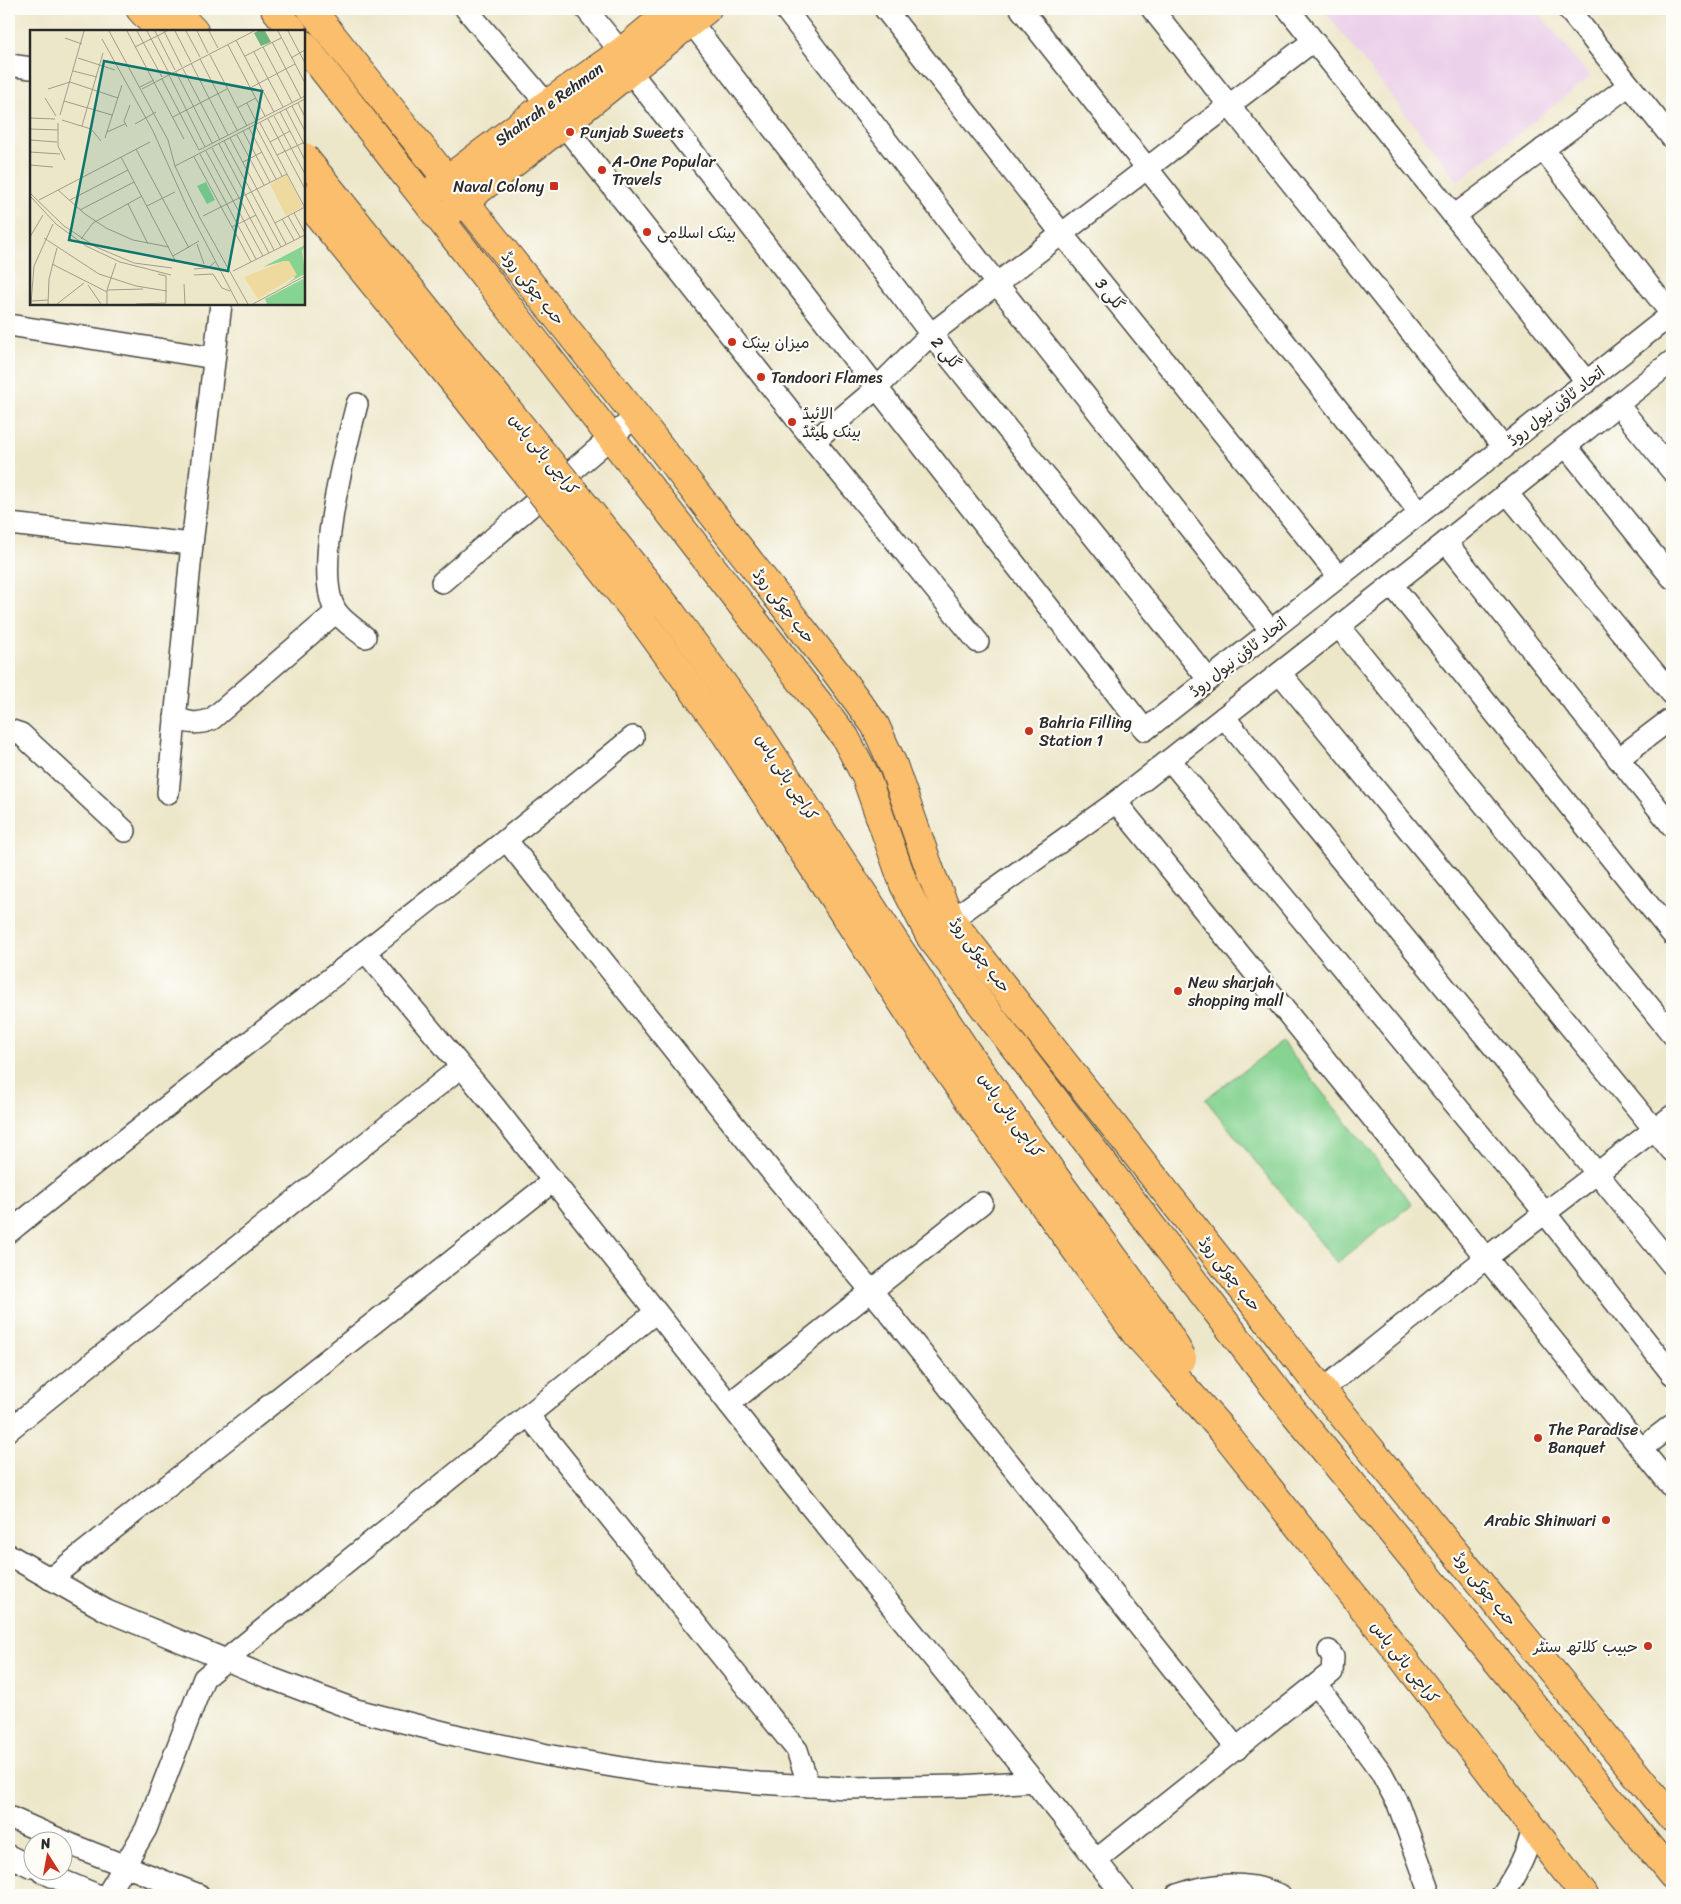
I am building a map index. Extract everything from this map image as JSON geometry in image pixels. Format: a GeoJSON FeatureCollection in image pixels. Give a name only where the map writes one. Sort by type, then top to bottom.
{"type":"FeatureCollection","features":[{"type":"Feature","properties":{"kind":"main road"},"geometry":{"type":"LineString","coordinates":[[140,9],[159,30]]}},
{"type":"Feature","properties":{"kind":"main road"},"geometry":{"type":"LineString","coordinates":[[173,9],[193,30]]}},
{"type":"Feature","properties":{"kind":"main road"},"geometry":{"type":"LineString","coordinates":[[275,9],[292,30]]}},
{"type":"Feature","properties":{"kind":"main road","name":"حب چوکی روڈ"},"geometry":{"type":"LineString","coordinates":[[311,9],[636,416],[875,725],[893,765],[932,876],[951,920],[1322,1390],[1672,1818]]}},
{"type":"Feature","properties":{"kind":"main road","name":"Shahrah e Rehman"},"geometry":{"type":"LineString","coordinates":[[424,197],[448,179],[555,114],[691,13]]}},
{"type":"Feature","properties":{"kind":"main road"},"geometry":{"type":"LineString","coordinates":[[305,46],[845,737],[866,776],[904,885],[931,938],[1296,1415],[1672,1875]]}},
{"type":"Feature","properties":{"kind":"main road","name":"Shahrah e Rehman"},"geometry":{"type":"LineString","coordinates":[[441,219],[465,202],[555,114]]}},
{"type":"Feature","properties":{"kind":"main road","name":"کراچی بائی پاس"},"geometry":{"type":"LineString","coordinates":[[305,158],[670,610],[752,724],[966,1051],[1158,1318],[1174,1363]]}},
{"type":"Feature","properties":{"kind":"main road","name":"کراچی بائی پاس"},"geometry":{"type":"LineString","coordinates":[[305,199],[464,395],[645,624],[727,736],[942,1063],[1130,1326],[1174,1363],[1224,1431],[1392,1644],[1584,1895]]}},
{"type":"Feature","properties":{"kind":"street"},"geometry":{"type":"LineString","coordinates":[[466,9],[555,114],[814,441],[978,642]]}},
{"type":"Feature","properties":{"kind":"street"},"geometry":{"type":"LineString","coordinates":[[586,9],[877,388]]}},
{"type":"Feature","properties":{"kind":"street"},"geometry":{"type":"LineString","coordinates":[[785,9],[997,284],[1271,631]]}},
{"type":"Feature","properties":{"kind":"street","name":"گلی 3"},"geometry":{"type":"LineString","coordinates":[[885,9],[1062,234],[1339,577]]}},
{"type":"Feature","properties":{"kind":"street"},"geometry":{"type":"LineString","coordinates":[[1021,9],[1420,513]]}},
{"type":"Feature","properties":{"kind":"street"},"geometry":{"type":"LineString","coordinates":[[1152,9],[1504,448]]}},
{"type":"Feature","properties":{"kind":"street"},"geometry":{"type":"LineString","coordinates":[[1288,9],[1587,382]]}},
{"type":"Feature","properties":{"kind":"street"},"geometry":{"type":"LineString","coordinates":[[1568,9],[1672,138]]}},
{"type":"Feature","properties":{"kind":"street","name":"گلی 2"},"geometry":{"type":"LineString","coordinates":[[691,13],[931,334],[1209,680]]}},
{"type":"Feature","properties":{"kind":"street"},"geometry":{"type":"LineString","coordinates":[[814,441],[877,388],[931,334],[1314,41]]}},
{"type":"Feature","properties":{"kind":"street"},"geometry":{"type":"LineString","coordinates":[[9,65],[30,68]]}},
{"type":"Feature","properties":{"kind":"street"},"geometry":{"type":"LineString","coordinates":[[1454,216],[1629,84]]}},
{"type":"Feature","properties":{"kind":"street"},"geometry":{"type":"LineString","coordinates":[[1543,149],[1672,315]]}},
{"type":"Feature","properties":{"kind":"street"},"geometry":{"type":"LineString","coordinates":[[168,792],[192,544],[221,305]]}},
{"type":"Feature","properties":{"kind":"street","name":"اتحاد ٹاؤن نیول روڈ"},"geometry":{"type":"LineString","coordinates":[[877,388],[1145,730],[1672,315]]}},
{"type":"Feature","properties":{"kind":"street"},"geometry":{"type":"LineString","coordinates":[[9,325],[214,358]]}},
{"type":"Feature","properties":{"kind":"street"},"geometry":{"type":"LineString","coordinates":[[931,938],[951,920],[1116,802],[1170,760],[1392,586],[1672,361]]}},
{"type":"Feature","properties":{"kind":"street"},"geometry":{"type":"LineString","coordinates":[[357,404],[338,480],[326,574],[330,596],[336,612],[365,637]]}},
{"type":"Feature","properties":{"kind":"street"},"geometry":{"type":"LineString","coordinates":[[1618,405],[1672,471]]}},
{"type":"Feature","properties":{"kind":"street"},"geometry":{"type":"LineString","coordinates":[[442,582],[636,416]]}},
{"type":"Feature","properties":{"kind":"street"},"geometry":{"type":"LineString","coordinates":[[1566,446],[1672,578]]}},
{"type":"Feature","properties":{"kind":"street"},"geometry":{"type":"LineString","coordinates":[[1507,492],[1672,694]]}},
{"type":"Feature","properties":{"kind":"street"},"geometry":{"type":"LineString","coordinates":[[9,524],[192,544]]}},
{"type":"Feature","properties":{"kind":"street"},"geometry":{"type":"LineString","coordinates":[[1446,542],[1672,826]]}},
{"type":"Feature","properties":{"kind":"street"},"geometry":{"type":"LineString","coordinates":[[1392,586],[1672,934]]}},
{"type":"Feature","properties":{"kind":"street"},"geometry":{"type":"LineString","coordinates":[[175,718],[192,724],[212,719],[336,612]]}},
{"type":"Feature","properties":{"kind":"street"},"geometry":{"type":"LineString","coordinates":[[1339,627],[1672,1034]]}},
{"type":"Feature","properties":{"kind":"street"},"geometry":{"type":"LineString","coordinates":[[1280,673],[1672,1151]]}},
{"type":"Feature","properties":{"kind":"street"},"geometry":{"type":"LineString","coordinates":[[1224,717],[1672,1265]]}},
{"type":"Feature","properties":{"kind":"street"},"geometry":{"type":"LineString","coordinates":[[1618,759],[1672,718]]}},
{"type":"Feature","properties":{"kind":"street"},"geometry":{"type":"LineString","coordinates":[[9,730],[21,734],[125,831]]}},
{"type":"Feature","properties":{"kind":"street"},"geometry":{"type":"LineString","coordinates":[[9,1232],[120,1142],[506,841],[633,737]]}},
{"type":"Feature","properties":{"kind":"street"},"geometry":{"type":"LineString","coordinates":[[1170,760],[1544,1213],[1672,1374]]}},
{"type":"Feature","properties":{"kind":"street"},"geometry":{"type":"LineString","coordinates":[[1116,802],[1672,1487]]}},
{"type":"Feature","properties":{"kind":"street"},"geometry":{"type":"LineString","coordinates":[[506,841],[775,1176],[871,1291],[1237,1749]]}},
{"type":"Feature","properties":{"kind":"street"},"geometry":{"type":"LineString","coordinates":[[365,951],[553,1181],[729,1404],[1034,1781],[1122,1895]]}},
{"type":"Feature","properties":{"kind":"street"},"geometry":{"type":"LineString","coordinates":[[9,1430],[461,1067]]}},
{"type":"Feature","properties":{"kind":"street"},"geometry":{"type":"LineString","coordinates":[[1322,1390],[1486,1258],[1672,1116]]}},
{"type":"Feature","properties":{"kind":"street"},"geometry":{"type":"LineString","coordinates":[[50,1579],[553,1181]]}},
{"type":"Feature","properties":{"kind":"street"},"geometry":{"type":"LineString","coordinates":[[729,1404],[982,1203]]}},
{"type":"Feature","properties":{"kind":"street"},"geometry":{"type":"LineString","coordinates":[[107,1895],[146,1829],[204,1678],[656,1312]]}},
{"type":"Feature","properties":{"kind":"street"},"geometry":{"type":"LineString","coordinates":[[528,1415],[797,1750],[808,1786]]}},
{"type":"Feature","properties":{"kind":"street"},"geometry":{"type":"LineString","coordinates":[[1641,1449],[1672,1424]]}},
{"type":"Feature","properties":{"kind":"street"},"geometry":{"type":"LineString","coordinates":[[9,1555],[108,1611],[226,1660],[356,1710],[459,1736],[534,1752],[652,1773],[808,1786],[866,1788],[962,1786],[1034,1781]]}},
{"type":"Feature","properties":{"kind":"street"},"geometry":{"type":"LineString","coordinates":[[1096,1860],[1332,1672],[1334,1665],[1333,1657],[1329,1651]]}},
{"type":"Feature","properties":{"kind":"street"},"geometry":{"type":"LineString","coordinates":[[1317,1685],[1382,1772],[1398,1804],[1428,1886]]}},
{"type":"Feature","properties":{"kind":"street"},"geometry":{"type":"LineString","coordinates":[[9,1817],[77,1847],[199,1895]]}},
{"type":"Feature","properties":{"kind":"street"},"geometry":{"type":"LineString","coordinates":[[1502,1895],[1514,1879],[1528,1850],[1533,1828]]}},
{"type":"Feature","properties":{"kind":"street"},"geometry":{"type":"LineString","coordinates":[[9,1856],[22,1862]]}},
{"type":"Feature","properties":{"kind":"street"},"geometry":{"type":"LineString","coordinates":[[66,1882],[97,1895]]}},
{"type":"Feature","properties":{"kind":"street"},"geometry":{"type":"LineString","coordinates":[[1178,1895],[1204,1888],[1238,1885],[1258,1888],[1280,1895]]}},
{"type":"Feature","properties":{"kind":"shaded area"},"geometry":{"type":"Polygon","coordinates":[[[1323,9],[1536,9],[1590,77],[1458,181],[1323,9]]]}},
{"type":"Feature","properties":{"kind":"green space"},"geometry":{"type":"Polygon","coordinates":[[[1282,1042],[1412,1204],[1337,1263],[1205,1099],[1282,1042]]]}},
{"type":"Feature","properties":{"kind":"place","name":"Punjab Sweets"},"geometry":{"type":"Point","coordinates":[570,132]}},
{"type":"Feature","properties":{"kind":"place","name":"A-One Popular Travels"},"geometry":{"type":"Point","coordinates":[602,170]}},
{"type":"Feature","properties":{"kind":"place","name":"Naval Colony"},"geometry":{"type":"Point","coordinates":[554,186]}},
{"type":"Feature","properties":{"kind":"place","name":"بینک اسلامی"},"geometry":{"type":"Point","coordinates":[647,232]}},
{"type":"Feature","properties":{"kind":"place","name":"میزان بینک"},"geometry":{"type":"Point","coordinates":[732,342]}},
{"type":"Feature","properties":{"kind":"place","name":"Tandoori Flames"},"geometry":{"type":"Point","coordinates":[761,377]}},
{"type":"Feature","properties":{"kind":"place","name":"الائیڈ بینک لمیٹڈ"},"geometry":{"type":"Point","coordinates":[792,422]}},
{"type":"Feature","properties":{"kind":"place","name":"Bahria Filling Station 1"},"geometry":{"type":"Point","coordinates":[1029,731]}},
{"type":"Feature","properties":{"kind":"place","name":"New sharjah shopping mall"},"geometry":{"type":"Point","coordinates":[1178,991]}},
{"type":"Feature","properties":{"kind":"place","name":"The Paradise Banquet"},"geometry":{"type":"Point","coordinates":[1538,1438]}},
{"type":"Feature","properties":{"kind":"place","name":"Arabic Shinwari"},"geometry":{"type":"Point","coordinates":[1606,1520]}},
{"type":"Feature","properties":{"kind":"place","name":"حبیب کلاتھ سنٹر"},"geometry":{"type":"Point","coordinates":[1648,1646]}}]}
